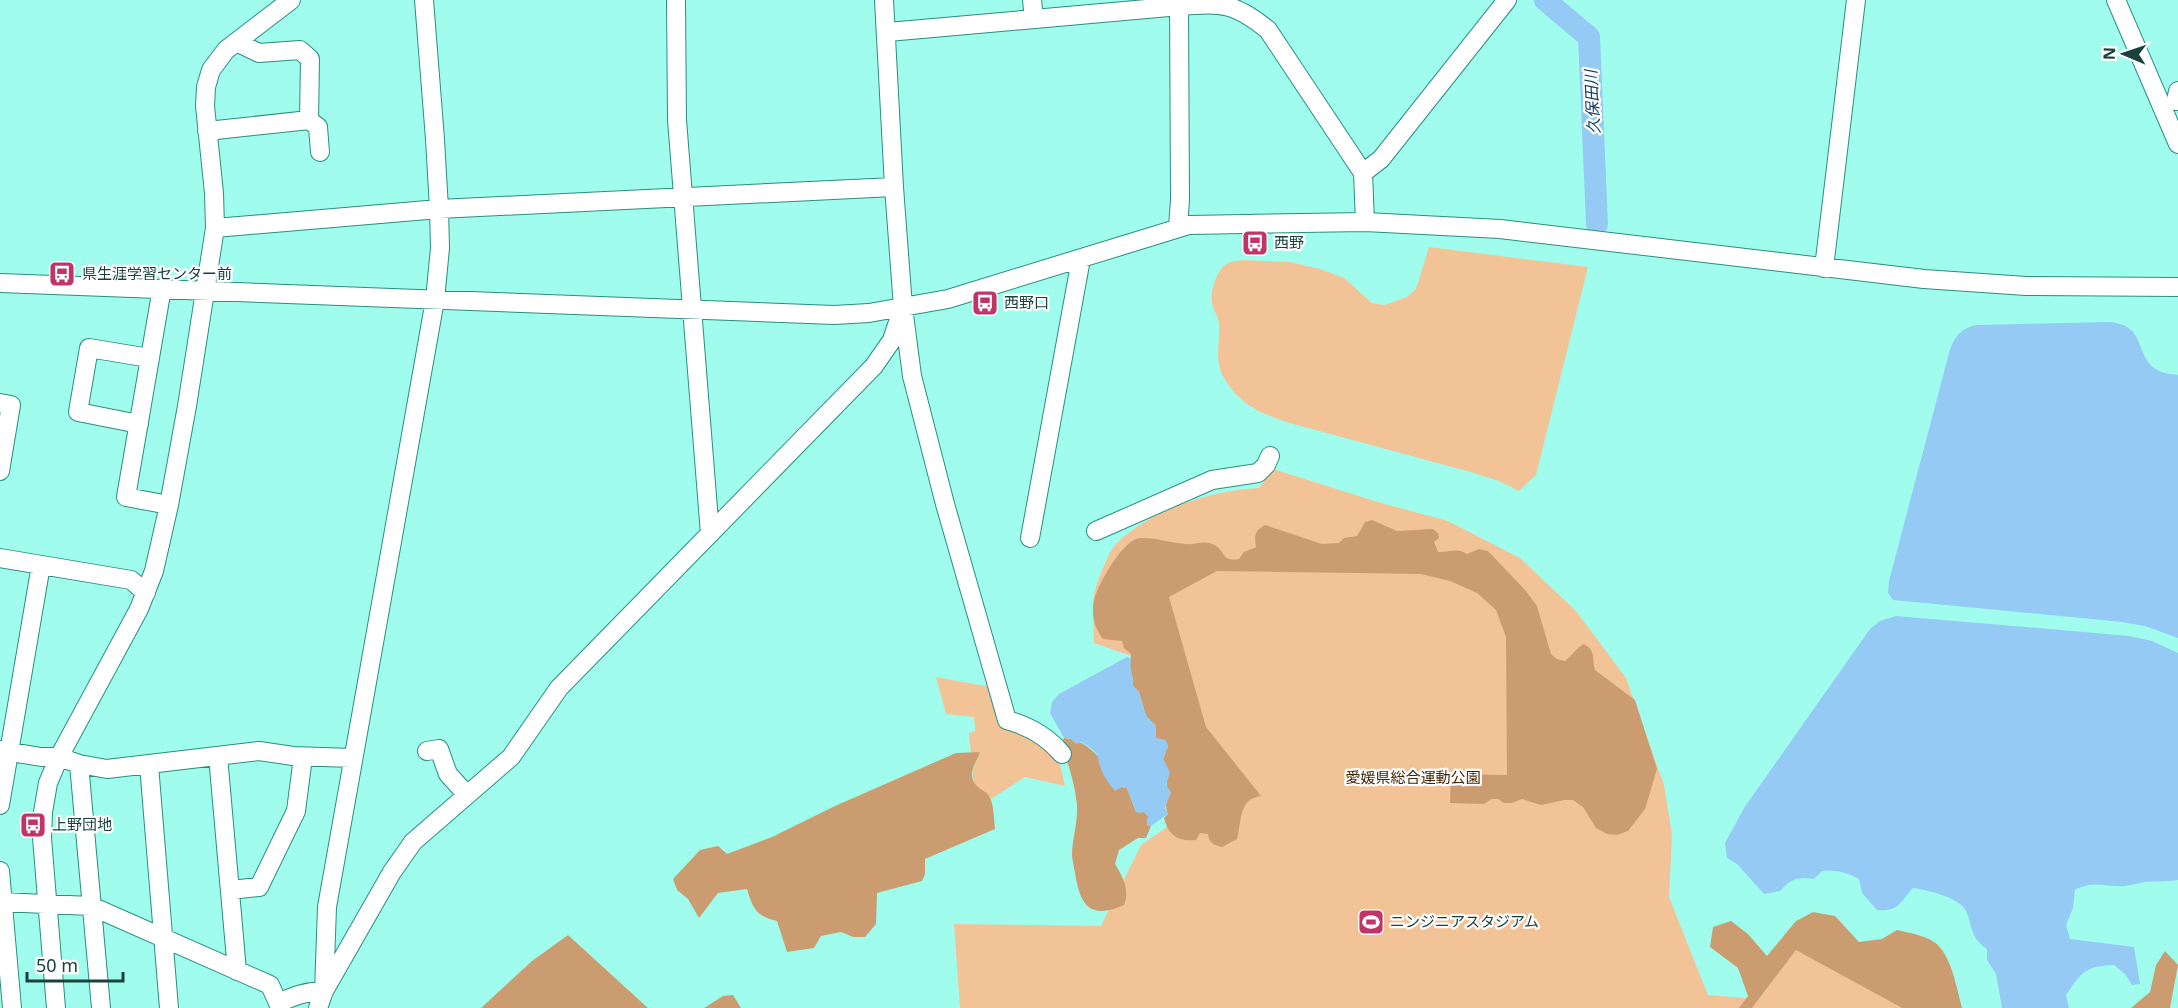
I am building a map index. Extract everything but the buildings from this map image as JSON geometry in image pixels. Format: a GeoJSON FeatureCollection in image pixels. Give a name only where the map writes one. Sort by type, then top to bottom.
{"type":"FeatureCollection","features":[{"type":"Feature","properties":{"kind":"street"},"geometry":{"type":"LineString","coordinates":[[56,1008],[42,838],[43,812],[48,783],[59,757],[146,594],[154,571],[169,505],[215,228],[214,193],[207,131],[206,87],[211,70],[226,50],[291,0]]}},
{"type":"Feature","properties":{"kind":"street"},"geometry":{"type":"LineString","coordinates":[[321,999],[327,907],[435,300],[440,248],[439,208],[424,0]]}},
{"type":"Feature","properties":{"kind":"street"},"geometry":{"type":"LineString","coordinates":[[676,0],[677,120],[710,534]]}},
{"type":"Feature","properties":{"kind":"street"},"geometry":{"type":"LineString","coordinates":[[884,0],[888,32],[894,187],[903,307],[912,376],[945,504],[1007,720],[1026,726],[1053,742],[1062,754]]}},
{"type":"Feature","properties":{"kind":"street"},"geometry":{"type":"LineString","coordinates":[[1032,0],[1034,19]]}},
{"type":"Feature","properties":{"kind":"street"},"geometry":{"type":"LineString","coordinates":[[1363,173],[1388,150],[1507,0]]}},
{"type":"Feature","properties":{"kind":"street"},"geometry":{"type":"LineString","coordinates":[[1824,268],[1856,0]]}},
{"type":"Feature","properties":{"kind":"street"},"geometry":{"type":"LineString","coordinates":[[2116,0],[2173,99],[2178,144]]}},
{"type":"Feature","properties":{"kind":"street"},"geometry":{"type":"LineString","coordinates":[[888,32],[1179,3],[1229,5],[1249,14],[1268,30],[1363,173],[1365,222]]}},
{"type":"Feature","properties":{"kind":"street"},"geometry":{"type":"LineString","coordinates":[[1179,3],[1183,226]]}},
{"type":"Feature","properties":{"kind":"street"},"geometry":{"type":"LineString","coordinates":[[236,42],[259,53],[300,50],[310,59],[309,120]]}},
{"type":"Feature","properties":{"kind":"street"},"geometry":{"type":"LineString","coordinates":[[207,131],[309,120],[318,127],[320,152]]}},
{"type":"Feature","properties":{"kind":"street"},"geometry":{"type":"LineString","coordinates":[[215,228],[439,208],[894,187]]}},
{"type":"Feature","properties":{"kind":"street"},"geometry":{"type":"LineString","coordinates":[[0,283],[206,289],[834,315],[869,313],[948,299],[1183,226],[1365,222],[1500,229],[1924,279],[2026,286],[2178,287]]}},
{"type":"Feature","properties":{"kind":"street"},"geometry":{"type":"LineString","coordinates":[[1030,538],[1081,259]]}},
{"type":"Feature","properties":{"kind":"street"},"geometry":{"type":"LineString","coordinates":[[162,288],[126,497],[169,505]]}},
{"type":"Feature","properties":{"kind":"street"},"geometry":{"type":"LineString","coordinates":[[321,999],[392,872],[413,842],[511,756],[559,688],[874,366],[892,340],[903,307]]}},
{"type":"Feature","properties":{"kind":"street"},"geometry":{"type":"LineString","coordinates":[[139,424],[78,412],[89,348],[149,358]]}},
{"type":"Feature","properties":{"kind":"street"},"geometry":{"type":"LineString","coordinates":[[0,403],[11,405],[0,471]]}},
{"type":"Feature","properties":{"kind":"street"},"geometry":{"type":"LineString","coordinates":[[1096,531],[1212,480],[1258,473],[1266,465],[1270,456]]}},
{"type":"Feature","properties":{"kind":"street"},"geometry":{"type":"LineString","coordinates":[[0,558],[130,580],[146,594]]}},
{"type":"Feature","properties":{"kind":"street"},"geometry":{"type":"LineString","coordinates":[[0,805],[5,750],[41,565]]}},
{"type":"Feature","properties":{"kind":"street"},"geometry":{"type":"LineString","coordinates":[[438,749],[448,774],[467,795]]}},
{"type":"Feature","properties":{"kind":"street"},"geometry":{"type":"LineString","coordinates":[[5,750],[41,757],[59,757],[79,764],[107,769],[260,752],[303,757],[352,758]]}},
{"type":"Feature","properties":{"kind":"street"},"geometry":{"type":"LineString","coordinates":[[218,756],[237,971]]}},
{"type":"Feature","properties":{"kind":"street"},"geometry":{"type":"LineString","coordinates":[[230,890],[259,887],[296,811],[303,757]]}},
{"type":"Feature","properties":{"kind":"street"},"geometry":{"type":"LineString","coordinates":[[79,764],[101,1008]]}},
{"type":"Feature","properties":{"kind":"street"},"geometry":{"type":"LineString","coordinates":[[149,765],[169,1008]]}},
{"type":"Feature","properties":{"kind":"street"},"geometry":{"type":"LineString","coordinates":[[0,871],[12,1008]]}},
{"type":"Feature","properties":{"kind":"street"},"geometry":{"type":"LineString","coordinates":[[1,902],[91,906],[270,985],[276,1006],[299,994],[313,991],[321,999]]}},
{"type":"Feature","properties":{"kind":"green space"},"geometry":{"type":"Polygon","coordinates":[[[1429,247],[1588,267],[1536,475],[1519,491],[1499,481],[1474,473],[1267,415],[1236,395],[1221,372],[1218,359],[1219,322],[1212,298],[1216,277],[1227,264],[1242,260],[1290,262],[1320,269],[1344,278],[1372,303],[1384,305],[1407,297],[1416,289],[1429,247]]]}},
{"type":"Feature","properties":{"kind":"green space","name":"愛媛県総合運動公園"},"geometry":{"type":"Polygon","coordinates":[[[1273,469],[1381,503],[1448,521],[1520,558],[1576,611],[1626,678],[1664,785],[1672,835],[1669,897],[1708,995],[1759,999],[1796,949],[1902,1008],[960,1008],[954,924],[1101,926],[1141,845],[1176,821],[1137,658],[1094,643],[1094,593],[1113,548],[1145,522],[1182,504],[1221,493],[1259,488],[1273,469]]]}},
{"type":"Feature","properties":{"kind":"green space"},"geometry":{"type":"Polygon","coordinates":[[[936,677],[991,687],[1056,758],[1060,764],[1065,786],[1025,777],[991,799],[974,781],[973,772],[979,753],[971,754],[969,733],[975,731],[974,717],[946,714],[936,677]]]}},
{"type":"Feature","properties":{"kind":"shaded area"},"geometry":{"type":"Polygon","coordinates":[[[1372,520],[1397,531],[1433,529],[1438,533],[1439,538],[1434,542],[1438,552],[1456,551],[1467,554],[1479,549],[1488,551],[1537,606],[1551,654],[1565,661],[1584,644],[1588,646],[1592,652],[1595,670],[1635,700],[1657,769],[1645,809],[1628,831],[1617,835],[1607,834],[1596,828],[1583,807],[1573,800],[1541,805],[1522,799],[1512,803],[1491,799],[1484,804],[1450,803],[1451,774],[1507,775],[1506,637],[1496,610],[1477,593],[1450,581],[1421,574],[1217,571],[1169,597],[1206,727],[1261,796],[1248,801],[1242,812],[1237,839],[1222,847],[1212,843],[1208,834],[1200,833],[1196,840],[1184,840],[1171,833],[1164,818],[1168,814],[1166,809],[1167,772],[1163,760],[1168,746],[1156,738],[1156,726],[1146,716],[1139,692],[1133,686],[1129,670],[1131,654],[1124,648],[1122,641],[1103,639],[1094,622],[1095,597],[1109,568],[1127,545],[1140,538],[1186,544],[1209,543],[1218,547],[1228,559],[1233,560],[1239,559],[1244,552],[1256,547],[1256,534],[1265,525],[1322,544],[1339,543],[1344,538],[1357,536],[1365,522],[1372,520]]]}},
{"type":"Feature","properties":{"kind":"shaded area"},"geometry":{"type":"Polygon","coordinates":[[[1064,738],[1083,744],[1098,756],[1122,787],[1127,788],[1136,812],[1144,812],[1148,816],[1147,825],[1151,826],[1146,838],[1138,838],[1119,850],[1115,864],[1123,879],[1126,899],[1124,905],[1114,909],[1097,911],[1091,909],[1079,890],[1072,856],[1077,805],[1073,781],[1061,743],[1064,738]]]}},
{"type":"Feature","properties":{"kind":"shaded area"},"geometry":{"type":"Polygon","coordinates":[[[980,752],[972,774],[974,783],[991,799],[995,829],[925,859],[925,874],[922,881],[877,893],[876,924],[865,937],[853,937],[841,932],[821,936],[814,948],[787,952],[777,921],[764,917],[756,911],[747,889],[718,893],[699,918],[688,899],[677,890],[673,879],[700,850],[718,846],[727,854],[772,837],[835,806],[956,753],[980,752]]]}},
{"type":"Feature","properties":{"kind":"shaded area"},"geometry":{"type":"Polygon","coordinates":[[[1813,912],[1835,916],[1859,942],[1882,939],[1897,930],[1934,942],[1945,954],[1949,963],[1962,1008],[1902,1008],[1796,950],[1752,1008],[1739,1008],[1748,996],[1738,968],[1710,947],[1713,927],[1731,921],[1748,934],[1767,956],[1796,921],[1813,912]]]}},
{"type":"Feature","properties":{"kind":"shaded area"},"geometry":{"type":"Polygon","coordinates":[[[568,935],[648,1008],[481,1008],[532,961],[568,935]]]}},
{"type":"Feature","properties":{"kind":"shaded area"},"geometry":{"type":"Polygon","coordinates":[[[2165,951],[2178,965],[2170,1008],[2131,1008],[2150,992],[2156,965],[2165,951]]]}},
{"type":"Feature","properties":{"kind":"shaded area"},"geometry":{"type":"Polygon","coordinates":[[[733,995],[741,1008],[704,1008],[723,996],[733,995]]]}},
{"type":"Feature","properties":{"kind":"water"},"geometry":{"type":"Polygon","coordinates":[[[2109,322],[2121,324],[2134,333],[2154,368],[2178,375],[2178,638],[2145,626],[2122,622],[1893,600],[1888,593],[1889,581],[1949,353],[1956,338],[1962,331],[1976,325],[2109,322]]]}},
{"type":"Feature","properties":{"kind":"water"},"geometry":{"type":"Polygon","coordinates":[[[1896,616],[2130,636],[2152,641],[2178,653],[2178,880],[2126,886],[2095,884],[2082,887],[2075,890],[2073,908],[2066,925],[2070,939],[2134,947],[2140,984],[2132,985],[2125,974],[2114,965],[2097,967],[2085,972],[2066,995],[2069,1008],[2002,1008],[1996,974],[1987,960],[1987,949],[1975,937],[1964,908],[1952,899],[1913,888],[1895,908],[1877,910],[1862,893],[1859,879],[1846,873],[1832,871],[1822,871],[1814,879],[1795,879],[1780,891],[1764,894],[1737,864],[1727,858],[1725,843],[1744,808],[1870,629],[1880,621],[1896,616]]]}},
{"type":"Feature","properties":{"kind":"water"},"geometry":{"type":"Polygon","coordinates":[[[1127,657],[1131,659],[1133,686],[1139,692],[1146,716],[1156,726],[1156,738],[1166,740],[1168,746],[1163,759],[1170,772],[1166,785],[1171,792],[1165,808],[1168,814],[1151,826],[1147,825],[1148,816],[1144,812],[1136,812],[1127,788],[1122,787],[1115,791],[1103,773],[1095,751],[1081,742],[1077,744],[1069,738],[1064,738],[1050,713],[1052,702],[1059,694],[1127,657]]]}},
{"type":"Feature","properties":{"kind":"waterway","name":"久保田川"},"geometry":{"type":"LineString","coordinates":[[1545,0],[1589,37],[1597,224]]}},
{"type":"Feature","properties":{"kind":"place","name":"西野"},"geometry":{"type":"Point","coordinates":[1255,243]}},
{"type":"Feature","properties":{"kind":"place","name":"県生涯学習センター前"},"geometry":{"type":"Point","coordinates":[62,274]}},
{"type":"Feature","properties":{"kind":"place","name":"西野口"},"geometry":{"type":"Point","coordinates":[985,303]}},
{"type":"Feature","properties":{"kind":"place","name":"上野団地"},"geometry":{"type":"Point","coordinates":[33,825]}},
{"type":"Feature","properties":{"kind":"place","name":"ニンジニアスタジアム"},"geometry":{"type":"Point","coordinates":[1371,922]}}]}
